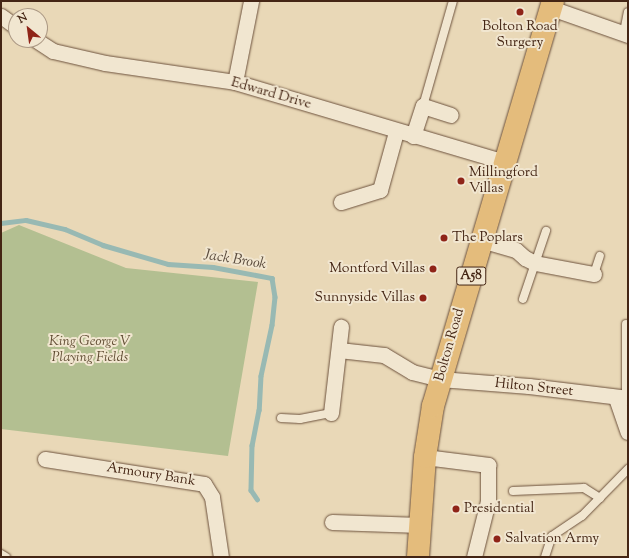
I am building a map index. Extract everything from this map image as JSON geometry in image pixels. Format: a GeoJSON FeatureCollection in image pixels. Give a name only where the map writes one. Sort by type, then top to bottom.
{"type":"FeatureCollection","features":[{"type":"Feature","properties":{"kind":"main road","name":"Bolton Road"},"geometry":{"type":"LineString","coordinates":[[418,557],[425,457],[433,406],[552,4]]}},
{"type":"Feature","properties":{"kind":"street"},"geometry":{"type":"LineString","coordinates":[[235,82],[251,1]]}},
{"type":"Feature","properties":{"kind":"street"},"geometry":{"type":"LineString","coordinates":[[552,4],[626,33]]}},
{"type":"Feature","properties":{"kind":"street","name":"Edward Drive"},"geometry":{"type":"LineString","coordinates":[[47,48],[53,52],[105,63],[235,82],[396,132],[505,162]]}},
{"type":"Feature","properties":{"kind":"street"},"geometry":{"type":"LineString","coordinates":[[413,136],[423,106],[451,115]]}},
{"type":"Feature","properties":{"kind":"street"},"geometry":{"type":"LineString","coordinates":[[341,202],[385,195],[396,132]]}},
{"type":"Feature","properties":{"kind":"street"},"geometry":{"type":"LineString","coordinates":[[482,240],[516,250],[525,258],[535,262],[594,274]]}},
{"type":"Feature","properties":{"kind":"street"},"geometry":{"type":"LineString","coordinates":[[330,413],[342,327]]}},
{"type":"Feature","properties":{"kind":"street","name":"Hilton Street"},"geometry":{"type":"LineString","coordinates":[[339,350],[384,356],[412,372],[440,380],[529,386],[624,398]]}},
{"type":"Feature","properties":{"kind":"street"},"geometry":{"type":"LineString","coordinates":[[624,398],[628,432]]}},
{"type":"Feature","properties":{"kind":"street"},"geometry":{"type":"LineString","coordinates":[[425,457],[488,465],[488,501],[474,557]]}},
{"type":"Feature","properties":{"kind":"street","name":"Armoury Bank"},"geometry":{"type":"LineString","coordinates":[[45,458],[204,484],[212,497],[221,557]]}},
{"type":"Feature","properties":{"kind":"street"},"geometry":{"type":"LineString","coordinates":[[332,522],[420,526]]}},
{"type":"Feature","properties":{"kind":"lane"},"geometry":{"type":"LineString","coordinates":[[423,106],[453,1]]}},
{"type":"Feature","properties":{"kind":"lane"},"geometry":{"type":"LineString","coordinates":[[626,33],[628,12]]}},
{"type":"Feature","properties":{"kind":"lane"},"geometry":{"type":"LineString","coordinates":[[523,299],[546,231]]}},
{"type":"Feature","properties":{"kind":"lane"},"geometry":{"type":"LineString","coordinates":[[594,274],[600,256]]}},
{"type":"Feature","properties":{"kind":"lane"},"geometry":{"type":"LineString","coordinates":[[624,398],[626,324]]}},
{"type":"Feature","properties":{"kind":"lane"},"geometry":{"type":"LineString","coordinates":[[281,418],[300,420],[330,413]]}},
{"type":"Feature","properties":{"kind":"lane"},"geometry":{"type":"LineString","coordinates":[[545,557],[552,536],[582,516],[628,469]]}},
{"type":"Feature","properties":{"kind":"lane"},"geometry":{"type":"LineString","coordinates":[[513,491],[584,488],[600,498]]}},
{"type":"Feature","properties":{"kind":"lane"},"geometry":{"type":"LineString","coordinates":[[1,554],[6,557]]}},
{"type":"Feature","properties":{"kind":"green space","name":"King George V Playing Fields"},"geometry":{"type":"Polygon","coordinates":[[[19,225],[126,268],[258,282],[228,456],[1,429],[1,233],[19,225]]]}},
{"type":"Feature","properties":{"kind":"waterway","name":"Jack Brook"},"geometry":{"type":"LineString","coordinates":[[1,223],[26,220],[65,229],[103,245],[168,264],[213,267],[272,278],[275,297],[272,325],[261,376],[259,410],[252,445],[251,490],[257,499]]}},
{"type":"Feature","properties":{"kind":"place","name":"Bolton Road Surgery"},"geometry":{"type":"Point","coordinates":[520,12]}},
{"type":"Feature","properties":{"kind":"place","name":"Millingford Villas"},"geometry":{"type":"Point","coordinates":[461,181]}},
{"type":"Feature","properties":{"kind":"place","name":"The Poplars"},"geometry":{"type":"Point","coordinates":[444,238]}},
{"type":"Feature","properties":{"kind":"place","name":"Montford Villas"},"geometry":{"type":"Point","coordinates":[433,269]}},
{"type":"Feature","properties":{"kind":"place","name":"Sunnyside Villas"},"geometry":{"type":"Point","coordinates":[423,298]}},
{"type":"Feature","properties":{"kind":"place","name":"Presidential"},"geometry":{"type":"Point","coordinates":[456,509]}},
{"type":"Feature","properties":{"kind":"place","name":"Salvation Army"},"geometry":{"type":"Point","coordinates":[497,539]}}]}
